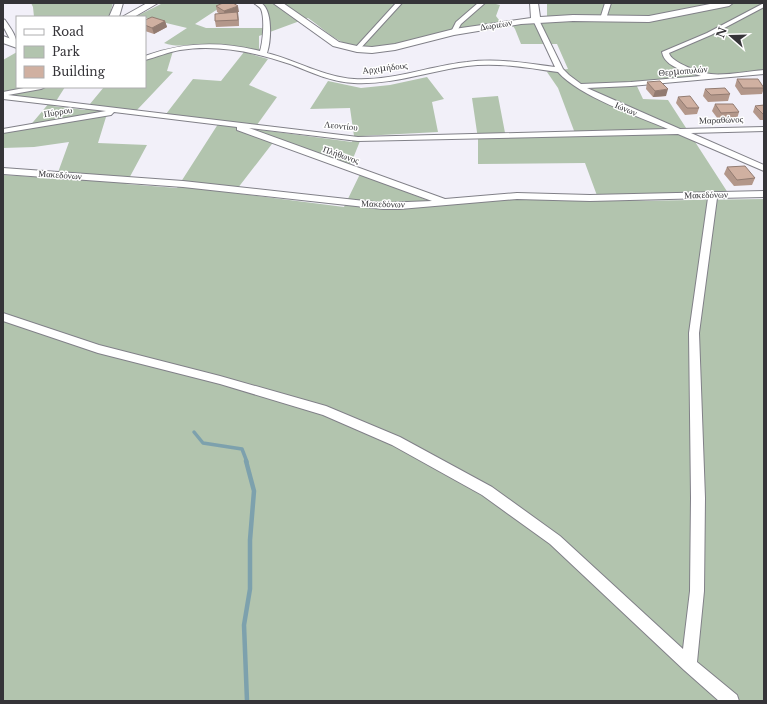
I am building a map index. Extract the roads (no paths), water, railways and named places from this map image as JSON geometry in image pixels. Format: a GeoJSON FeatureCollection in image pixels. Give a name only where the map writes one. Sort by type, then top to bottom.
{"type":"FeatureCollection","features":[{"type":"Feature","properties":{"kind":"street"},"geometry":{"type":"LineString","coordinates":[[114,16],[119,3]]}},
{"type":"Feature","properties":{"kind":"street"},"geometry":{"type":"LineString","coordinates":[[129,16],[154,3]]}},
{"type":"Feature","properties":{"kind":"street"},"geometry":{"type":"LineString","coordinates":[[257,3],[264,9],[265,16],[266,47],[263,53]]}},
{"type":"Feature","properties":{"kind":"street","name":"Δωριέων"},"geometry":{"type":"LineString","coordinates":[[277,3],[331,41],[342,46],[372,50],[388,48],[454,32],[536,20],[573,18],[655,18],[729,3]]}},
{"type":"Feature","properties":{"kind":"street"},"geometry":{"type":"LineString","coordinates":[[357,49],[399,3]]}},
{"type":"Feature","properties":{"kind":"street"},"geometry":{"type":"LineString","coordinates":[[454,32],[458,23],[482,3]]}},
{"type":"Feature","properties":{"kind":"street","name":"Ιώνων"},"geometry":{"type":"LineString","coordinates":[[534,3],[536,20],[560,70],[580,86],[599,97],[764,168]]}},
{"type":"Feature","properties":{"kind":"street"},"geometry":{"type":"LineString","coordinates":[[603,19],[608,3]]}},
{"type":"Feature","properties":{"kind":"street"},"geometry":{"type":"LineString","coordinates":[[715,78],[676,65],[666,57],[665,52],[709,34],[764,5]]}},
{"type":"Feature","properties":{"kind":"street"},"geometry":{"type":"LineString","coordinates":[[3,21],[11,33],[16,45]]}},
{"type":"Feature","properties":{"kind":"street"},"geometry":{"type":"LineString","coordinates":[[3,39],[16,45]]}},
{"type":"Feature","properties":{"kind":"street","name":"Αρχιμήδους"},"geometry":{"type":"LineString","coordinates":[[146,58],[174,49],[204,46],[263,53],[331,77],[353,81],[383,79],[482,63],[515,64],[560,70]]}},
{"type":"Feature","properties":{"kind":"street","name":"Θερμοπυλών"},"geometry":{"type":"LineString","coordinates":[[580,86],[715,78],[764,72]]}},
{"type":"Feature","properties":{"kind":"street"},"geometry":{"type":"LineString","coordinates":[[3,94],[36,88]]}},
{"type":"Feature","properties":{"kind":"street","name":"Λεοντίου"},"geometry":{"type":"LineString","coordinates":[[3,97],[358,139],[679,131]]}},
{"type":"Feature","properties":{"kind":"street","name":"Πύρρου"},"geometry":{"type":"LineString","coordinates":[[3,131],[106,114],[115,110]]}},
{"type":"Feature","properties":{"kind":"street","name":"Πλήθωνος"},"geometry":{"type":"LineString","coordinates":[[233,124],[243,130],[444,201]]}},
{"type":"Feature","properties":{"kind":"street","name":"Μαραθώνος"},"geometry":{"type":"LineString","coordinates":[[679,131],[764,129]]}},
{"type":"Feature","properties":{"kind":"street","name":"Μακεδόνων"},"geometry":{"type":"LineString","coordinates":[[3,171],[183,184],[382,206],[400,206],[444,201],[517,196],[590,198],[764,194]]}},
{"type":"Feature","properties":{"kind":"street"},"geometry":{"type":"LineString","coordinates":[[688,665],[697,591],[698,498],[694,333],[713,195]]}},
{"type":"Feature","properties":{"kind":"street"},"geometry":{"type":"LineString","coordinates":[[3,318],[98,349],[220,380],[326,411],[396,441],[486,491],[555,540],[688,665],[731,701]]}},
{"type":"Feature","properties":{"kind":"waterway"},"geometry":{"type":"LineString","coordinates":[[194,432],[203,443],[242,449],[247,462]]}},
{"type":"Feature","properties":{"kind":"waterway"},"geometry":{"type":"LineString","coordinates":[[246,461],[254,491],[250,540],[250,589],[244,625],[247,701]]}}]}
